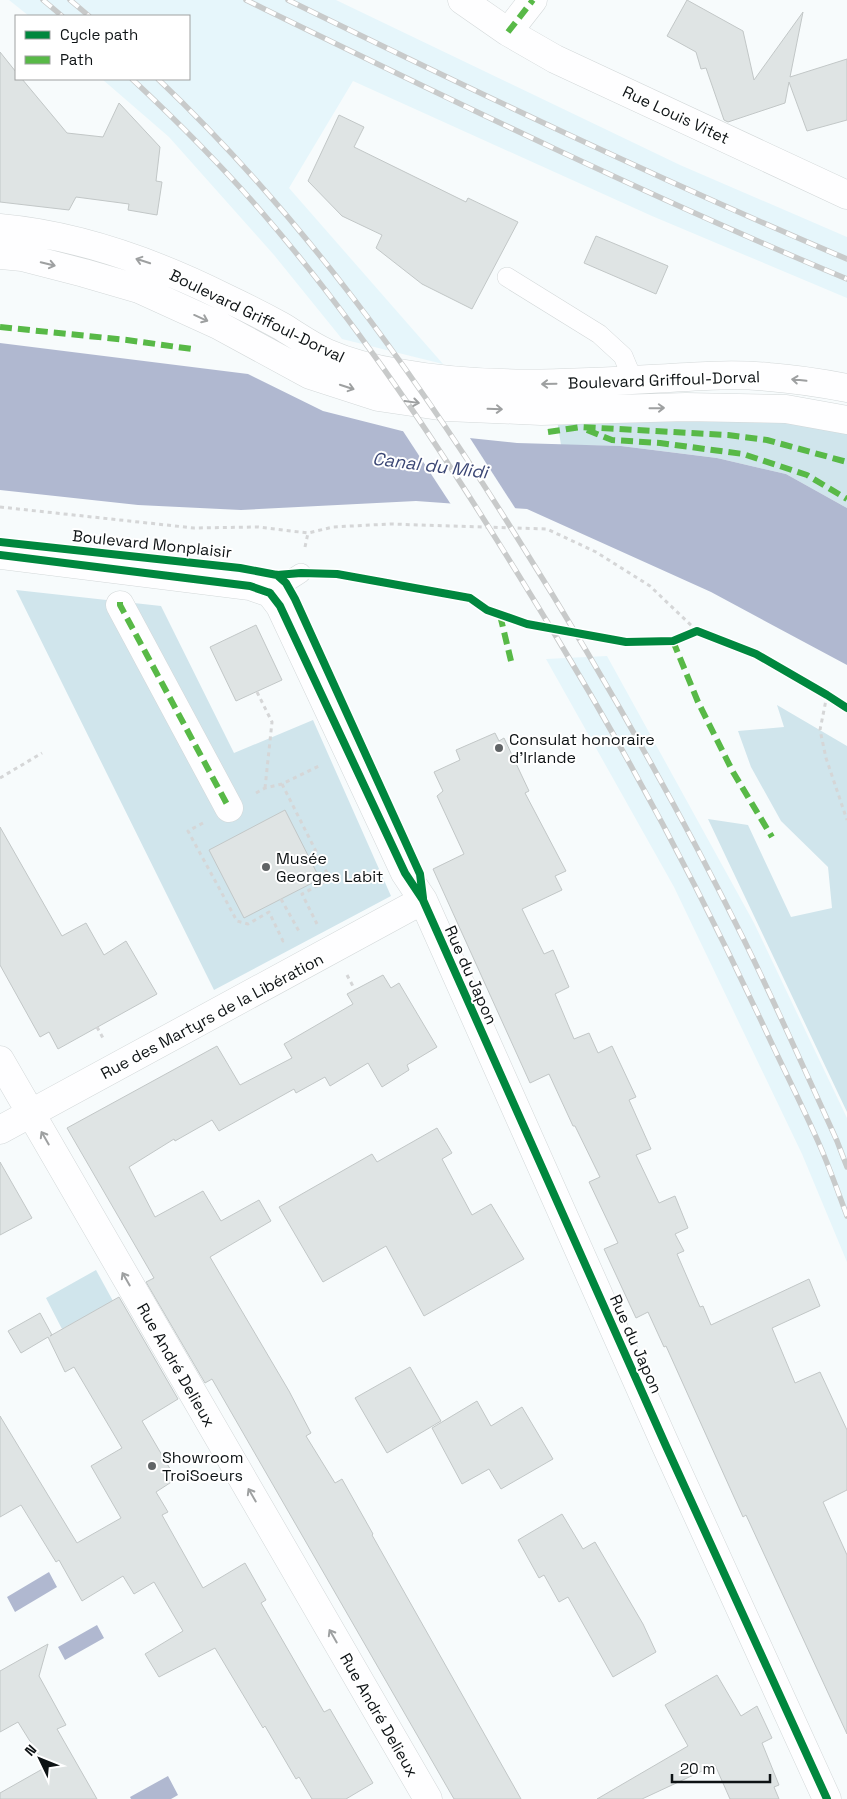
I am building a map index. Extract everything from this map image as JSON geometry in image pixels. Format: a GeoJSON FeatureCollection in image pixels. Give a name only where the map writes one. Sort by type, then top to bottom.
{"type":"FeatureCollection","features":[{"type":"Feature","properties":{"kind":"street","name":"Rue Louis Vitet"},"geometry":{"type":"LineString","coordinates":[[462,0],[508,32],[555,59],[847,195]]}},
{"type":"Feature","properties":{"kind":"street"},"geometry":{"type":"LineString","coordinates":[[508,32],[532,0]]}},
{"type":"Feature","properties":{"kind":"street","name":"Boulevard Griffoul-Dorval"},"geometry":{"type":"LineString","coordinates":[[0,228],[24,230],[97,247],[152,264],[225,297],[281,326],[326,353],[360,365],[400,373],[456,381],[500,384],[766,376],[812,381],[847,388]]}},
{"type":"Feature","properties":{"kind":"street","name":"Boulevard Griffoul-Dorval"},"geometry":{"type":"LineString","coordinates":[[0,255],[22,257],[75,270],[138,289],[218,325],[310,374],[378,397],[446,407],[541,411],[686,407],[786,409],[847,420]]}},
{"type":"Feature","properties":{"kind":"street","name":"Boulevard Monplaisir"},"geometry":{"type":"LineString","coordinates":[[0,555],[231,583],[250,586],[270,593]]}},
{"type":"Feature","properties":{"kind":"street","name":"Rue du Japon"},"geometry":{"type":"LineString","coordinates":[[270,593],[280,606],[405,873],[423,900],[674,1463],[827,1799]]}},
{"type":"Feature","properties":{"kind":"street"},"geometry":{"type":"LineString","coordinates":[[120,605],[229,808]]}},
{"type":"Feature","properties":{"kind":"street","name":"Rue des Martyrs de la Libération"},"geometry":{"type":"LineString","coordinates":[[0,1130],[423,900]]}},
{"type":"Feature","properties":{"kind":"street","name":"Rue André Delieux"},"geometry":{"type":"LineString","coordinates":[[0,1060],[428,1799]]}},
{"type":"Feature","properties":{"kind":"lane"},"geometry":{"type":"LineString","coordinates":[[507,278],[599,334],[623,356],[633,380]]}},
{"type":"Feature","properties":{"kind":"lane"},"geometry":{"type":"LineString","coordinates":[[270,593],[301,573]]}},
{"type":"Feature","properties":{"kind":"path"},"geometry":{"type":"LineString","coordinates":[[0,507],[194,528],[258,527],[308,532],[333,527],[390,524],[547,529],[596,552],[650,586],[697,631],[689,634]]}},
{"type":"Feature","properties":{"kind":"path"},"geometry":{"type":"LineString","coordinates":[[257,692],[272,722],[265,788]]}},
{"type":"Feature","properties":{"kind":"path"},"geometry":{"type":"LineString","coordinates":[[827,694],[820,730],[826,758],[847,820]]}},
{"type":"Feature","properties":{"kind":"path"},"geometry":{"type":"LineString","coordinates":[[0,778],[42,753]]}},
{"type":"Feature","properties":{"kind":"path"},"geometry":{"type":"LineString","coordinates":[[317,924],[302,894],[330,879],[282,784],[323,764]]}},
{"type":"Feature","properties":{"kind":"path"},"geometry":{"type":"LineString","coordinates":[[229,808],[188,830],[237,921],[248,924],[268,912],[283,941]]}},
{"type":"Feature","properties":{"kind":"path"},"geometry":{"type":"LineString","coordinates":[[281,899],[300,933]]}},
{"type":"Feature","properties":{"kind":"path"},"geometry":{"type":"LineString","coordinates":[[344,969],[355,990]]}},
{"type":"Feature","properties":{"kind":"shaded area"},"geometry":{"type":"Polygon","coordinates":[[[9,0],[336,0],[680,165],[847,237],[847,298],[652,216],[353,81],[289,188],[443,364],[342,339],[274,255],[169,137],[103,80],[190,80],[190,15],[28,15],[9,0]]]}},
{"type":"Feature","properties":{"kind":"shaded area"},"geometry":{"type":"Polygon","coordinates":[[[737,416],[847,429],[847,508],[786,474],[717,458],[621,446],[561,445],[557,420],[737,416]]]}},
{"type":"Feature","properties":{"kind":"shaded area"},"geometry":{"type":"Polygon","coordinates":[[[16,590],[161,606],[234,753],[313,720],[391,896],[214,990],[16,590]]]}},
{"type":"Feature","properties":{"kind":"shaded area"},"geometry":{"type":"Polygon","coordinates":[[[607,656],[754,923],[847,1118],[847,1262],[802,1154],[674,887],[546,659],[607,656]]]}},
{"type":"Feature","properties":{"kind":"shaded area"},"geometry":{"type":"Polygon","coordinates":[[[777,705],[847,746],[847,1112],[708,819],[748,825],[791,917],[832,908],[828,867],[781,821],[751,767],[738,731],[784,727],[777,705]]]}},
{"type":"Feature","properties":{"kind":"shaded area"},"geometry":{"type":"Polygon","coordinates":[[[96,1270],[113,1301],[62,1329],[46,1298],[96,1270]]]}},
{"type":"Feature","properties":{"kind":"water","name":"Canal du Midi"},"geometry":{"type":"Polygon","coordinates":[[[0,343],[248,374],[323,411],[402,431],[517,443],[621,446],[717,458],[786,474],[847,508],[847,665],[711,592],[527,509],[416,501],[241,510],[138,505],[0,490],[0,343]]]}},
{"type":"Feature","properties":{"kind":"water"},"geometry":{"type":"Polygon","coordinates":[[[49,1572],[57,1587],[15,1612],[7,1597],[49,1572]]]}},
{"type":"Feature","properties":{"kind":"water"},"geometry":{"type":"Polygon","coordinates":[[[97,1625],[104,1638],[65,1660],[58,1647],[97,1625]]]}},
{"type":"Feature","properties":{"kind":"water"},"geometry":{"type":"Polygon","coordinates":[[[168,1776],[178,1795],[171,1799],[131,1799],[130,1797],[168,1776]]]}},
{"type":"Feature","properties":{"kind":"pier"},"geometry":{"type":"Polygon","coordinates":[[[401,428],[468,435],[517,511],[452,506],[401,428]]]}},
{"type":"Feature","properties":{"kind":"building"},"geometry":{"type":"Polygon","coordinates":[[[687,0],[743,31],[754,80],[803,12],[790,77],[847,59],[847,120],[807,131],[789,82],[785,103],[728,122],[724,120],[706,68],[701,69],[696,52],[667,36],[687,0]]]}},
{"type":"Feature","properties":{"kind":"building"},"geometry":{"type":"Polygon","coordinates":[[[0,52],[15,71],[15,80],[23,80],[67,133],[103,137],[119,103],[160,147],[156,181],[162,182],[157,215],[128,210],[129,204],[76,197],[69,210],[0,202],[0,52]]]}},
{"type":"Feature","properties":{"kind":"building"},"geometry":{"type":"Polygon","coordinates":[[[339,115],[364,127],[354,147],[466,202],[468,198],[518,222],[472,309],[422,284],[376,248],[382,235],[342,216],[308,181],[339,115]]]}},
{"type":"Feature","properties":{"kind":"building"},"geometry":{"type":"Polygon","coordinates":[[[596,236],[668,266],[656,294],[584,263],[596,236]]]}},
{"type":"Feature","properties":{"kind":"building"},"geometry":{"type":"Polygon","coordinates":[[[256,625],[282,680],[236,701],[210,647],[256,625]]]}},
{"type":"Feature","properties":{"kind":"building"},"geometry":{"type":"Polygon","coordinates":[[[495,733],[499,741],[504,738],[529,791],[525,793],[566,871],[555,876],[562,890],[522,909],[544,954],[553,950],[569,987],[555,994],[574,1039],[589,1033],[598,1053],[612,1046],[636,1097],[629,1100],[651,1149],[636,1155],[659,1203],[675,1196],[688,1228],[675,1234],[684,1251],[677,1254],[700,1307],[703,1306],[711,1325],[809,1279],[820,1306],[772,1328],[795,1383],[820,1372],[847,1430],[847,1490],[823,1502],[847,1555],[847,1734],[746,1515],[743,1517],[666,1346],[664,1347],[648,1312],[636,1318],[604,1249],[618,1243],[589,1182],[600,1177],[575,1126],[573,1126],[549,1074],[530,1083],[433,869],[464,854],[437,796],[443,791],[434,772],[460,760],[456,750],[495,733]]]}},
{"type":"Feature","properties":{"kind":"building","name":"Musée Georges Labit"},"geometry":{"type":"Polygon","coordinates":[[[285,810],[320,879],[244,918],[209,850],[285,810]]]}},
{"type":"Feature","properties":{"kind":"building"},"geometry":{"type":"Polygon","coordinates":[[[0,827],[62,936],[86,923],[104,955],[126,941],[157,994],[58,1049],[49,1032],[40,1037],[0,965],[0,827]]]}},
{"type":"Feature","properties":{"kind":"building"},"geometry":{"type":"Polygon","coordinates":[[[383,975],[391,988],[399,983],[437,1047],[407,1065],[409,1070],[382,1087],[368,1063],[330,1086],[325,1077],[296,1093],[294,1089],[219,1131],[212,1120],[175,1141],[174,1139],[129,1167],[155,1217],[203,1191],[221,1221],[259,1200],[271,1221],[210,1257],[289,1391],[311,1433],[306,1436],[335,1483],[342,1479],[521,1799],[454,1799],[212,1379],[205,1383],[146,1282],[154,1278],[67,1128],[217,1046],[240,1085],[292,1058],[284,1044],[353,1004],[347,994],[383,975]]]}},
{"type":"Feature","properties":{"kind":"building"},"geometry":{"type":"Polygon","coordinates":[[[437,1128],[452,1153],[442,1159],[472,1215],[491,1204],[524,1259],[424,1316],[386,1246],[323,1282],[279,1207],[372,1154],[377,1162],[437,1128]]]}},
{"type":"Feature","properties":{"kind":"building"},"geometry":{"type":"Polygon","coordinates":[[[0,1162],[32,1218],[0,1235],[0,1162]]]}},
{"type":"Feature","properties":{"kind":"building"},"geometry":{"type":"Polygon","coordinates":[[[119,1297],[178,1399],[142,1421],[176,1479],[156,1492],[168,1512],[162,1515],[203,1588],[245,1563],[266,1600],[261,1603],[324,1712],[330,1709],[373,1783],[346,1799],[312,1799],[299,1777],[296,1779],[265,1726],[263,1728],[215,1648],[159,1677],[145,1654],[183,1631],[154,1582],[134,1594],[123,1576],[82,1601],[59,1560],[56,1562],[21,1505],[0,1517],[0,1416],[77,1543],[121,1518],[91,1466],[122,1448],[74,1367],[65,1372],[48,1337],[21,1353],[8,1331],[40,1313],[52,1335],[119,1297]]]}},
{"type":"Feature","properties":{"kind":"building"},"geometry":{"type":"Polygon","coordinates":[[[410,1367],[441,1421],[387,1453],[355,1398],[410,1367]]]}},
{"type":"Feature","properties":{"kind":"building"},"geometry":{"type":"Polygon","coordinates":[[[477,1401],[491,1426],[522,1407],[553,1459],[501,1489],[489,1469],[462,1484],[432,1428],[477,1401]]]}},
{"type":"Feature","properties":{"kind":"building"},"geometry":{"type":"Polygon","coordinates":[[[562,1514],[583,1549],[595,1542],[643,1624],[656,1652],[613,1677],[568,1597],[559,1602],[544,1575],[539,1578],[518,1540],[562,1514]]]}},
{"type":"Feature","properties":{"kind":"building"},"geometry":{"type":"Polygon","coordinates":[[[48,1644],[39,1676],[66,1725],[57,1729],[97,1799],[0,1799],[0,1793],[46,1767],[18,1722],[0,1732],[0,1671],[48,1644]]]}},
{"type":"Feature","properties":{"kind":"building"},"geometry":{"type":"Polygon","coordinates":[[[717,1675],[741,1716],[757,1706],[772,1738],[762,1743],[779,1785],[774,1787],[779,1799],[730,1799],[715,1765],[642,1799],[597,1799],[688,1746],[665,1705],[717,1675]]]}},
{"type":"Feature","properties":{"kind":"railway"},"geometry":{"type":"LineString","coordinates":[[43,0],[61,15]]}},
{"type":"Feature","properties":{"kind":"railway"},"geometry":{"type":"LineString","coordinates":[[70,0],[88,15]]}},
{"type":"Feature","properties":{"kind":"railway"},"geometry":{"type":"LineString","coordinates":[[246,0],[620,179],[847,279]]}},
{"type":"Feature","properties":{"kind":"railway"},"geometry":{"type":"LineString","coordinates":[[288,0],[566,133],[776,229],[847,259]]}},
{"type":"Feature","properties":{"kind":"railway"},"geometry":{"type":"LineString","coordinates":[[133,80],[229,176],[301,259],[378,360],[484,520],[609,726],[664,826],[741,978],[807,1117],[847,1216]]}},
{"type":"Feature","properties":{"kind":"railway"},"geometry":{"type":"LineString","coordinates":[[159,80],[260,185],[353,297],[479,477],[578,636],[691,836],[767,988],[847,1167]]}},
{"type":"Feature","properties":{"kind":"marked path"},"geometry":{"type":"LineString","coordinates":[[508,32],[533,0]]}},
{"type":"Feature","properties":{"kind":"marked path"},"geometry":{"type":"LineString","coordinates":[[0,327],[127,340],[192,349]]}},
{"type":"Feature","properties":{"kind":"marked path"},"geometry":{"type":"LineString","coordinates":[[548,432],[581,427],[728,435],[767,440],[847,462]]}},
{"type":"Feature","properties":{"kind":"marked path"},"geometry":{"type":"LineString","coordinates":[[587,430],[612,440],[660,443],[743,454],[807,475],[847,499]]}},
{"type":"Feature","properties":{"kind":"marked path"},"geometry":{"type":"LineString","coordinates":[[120,602],[229,808]]}},
{"type":"Feature","properties":{"kind":"marked path"},"geometry":{"type":"LineString","coordinates":[[500,615],[511,661]]}},
{"type":"Feature","properties":{"kind":"marked path"},"geometry":{"type":"LineString","coordinates":[[673,641],[698,702],[733,772],[772,837]]}},
{"type":"Feature","properties":{"kind":"cycle path"},"geometry":{"type":"LineString","coordinates":[[0,542],[240,568],[277,575],[301,573],[337,574],[470,598],[487,610],[527,624],[626,642],[673,641],[697,631],[756,654],[847,708]]}},
{"type":"Feature","properties":{"kind":"cycle path"},"geometry":{"type":"LineString","coordinates":[[0,555],[250,586],[270,593]]}},
{"type":"Feature","properties":{"kind":"cycle path"},"geometry":{"type":"LineString","coordinates":[[277,575],[286,583],[295,599],[420,874],[423,898]]}},
{"type":"Feature","properties":{"kind":"cycle path"},"geometry":{"type":"LineString","coordinates":[[270,593],[280,606],[405,873],[423,900],[666,1446],[827,1799]]}},
{"type":"Feature","properties":{"kind":"place","name":"Consulat honoraire d'Irlande"},"geometry":{"type":"Point","coordinates":[499,748]}},
{"type":"Feature","properties":{"kind":"place","name":"Musée Georges Labit"},"geometry":{"type":"Point","coordinates":[266,867]}},
{"type":"Feature","properties":{"kind":"place","name":"Showroom TroiSoeurs"},"geometry":{"type":"Point","coordinates":[152,1466]}}]}
